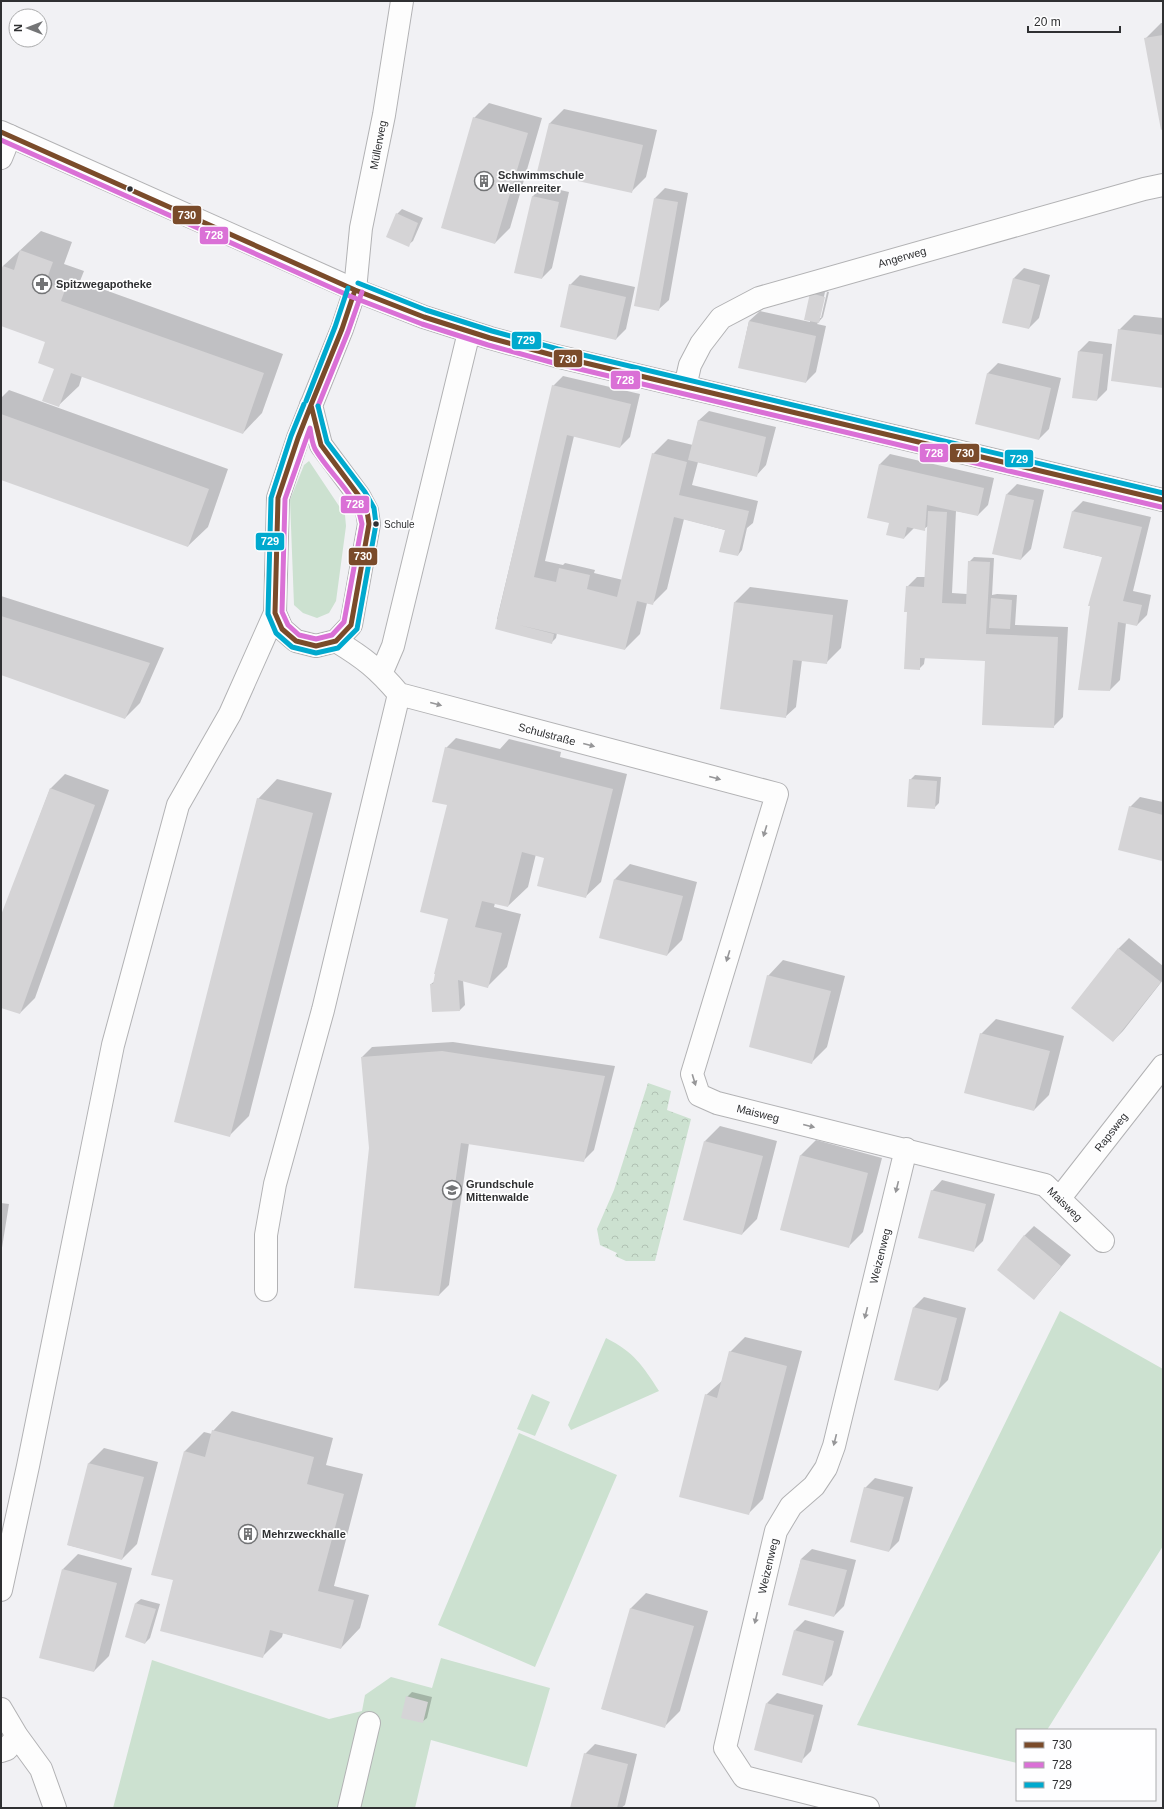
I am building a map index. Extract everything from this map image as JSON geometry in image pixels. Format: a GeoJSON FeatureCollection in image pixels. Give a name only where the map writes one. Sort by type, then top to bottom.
{"type":"FeatureCollection","features":[{"type":"Feature","properties":{"kind":"street","name":"Müllerweg"},"geometry":{"type":"LineString","coordinates":[[355,290],[361,228],[383,122],[402,1]]}},
{"type":"Feature","properties":{"kind":"street"},"geometry":{"type":"LineString","coordinates":[[1,158],[5,134],[355,290],[424,317],[469,332],[556,356],[1163,500]]}},
{"type":"Feature","properties":{"kind":"street","name":"Angerweg"},"geometry":{"type":"LineString","coordinates":[[685,387],[690,365],[701,344],[722,318],[759,298],[985,233],[1163,185]]}},
{"type":"Feature","properties":{"kind":"street"},"geometry":{"type":"LineString","coordinates":[[1,1590],[28,1466],[113,1045],[178,805],[230,714],[275,613],[278,498],[311,405],[342,329],[355,290]]}},
{"type":"Feature","properties":{"kind":"street"},"geometry":{"type":"LineString","coordinates":[[381,674],[393,646],[469,332]]}},
{"type":"Feature","properties":{"kind":"street"},"geometry":{"type":"LineString","coordinates":[[275,613],[282,630],[296,641],[316,646],[336,641],[351,625],[369,524],[367,511],[359,496],[321,445],[311,405]]}},
{"type":"Feature","properties":{"kind":"street"},"geometry":{"type":"LineString","coordinates":[[266,1290],[266,1235],[275,1184],[322,1010],[398,694],[381,674],[362,656],[336,641]]}},
{"type":"Feature","properties":{"kind":"street","name":"Schulstraße"},"geometry":{"type":"LineString","coordinates":[[398,694],[777,794]]}},
{"type":"Feature","properties":{"kind":"street","name":"Maisweg"},"geometry":{"type":"LineString","coordinates":[[777,794],[692,1074],[698,1095],[717,1103],[1046,1185],[1103,1241]]}},
{"type":"Feature","properties":{"kind":"street","name":"Rapsweg"},"geometry":{"type":"LineString","coordinates":[[1059,1198],[1163,1066]]}},
{"type":"Feature","properties":{"kind":"street","name":"Weizenweg"},"geometry":{"type":"LineString","coordinates":[[868,1808],[744,1777],[725,1748],[776,1531],[791,1506],[814,1486],[826,1468],[834,1446],[906,1149]]}},
{"type":"Feature","properties":{"kind":"street"},"geometry":{"type":"LineString","coordinates":[[1,1709],[17,1736],[41,1769],[55,1808]]}},
{"type":"Feature","properties":{"kind":"street"},"geometry":{"type":"LineString","coordinates":[[349,1808],[369,1722]]}},
{"type":"Feature","properties":{"kind":"street"},"geometry":{"type":"LineString","coordinates":[[1,1751],[7,1748],[17,1736]]}},
{"type":"Feature","properties":{"kind":"green space"},"geometry":{"type":"Polygon","coordinates":[[[309,461],[345,515],[346,526],[336,601],[329,613],[317,618],[303,613],[294,605],[290,500],[304,465],[309,461]]]}},
{"type":"Feature","properties":{"kind":"green space"},"geometry":{"type":"Polygon","coordinates":[[[648,1083],[671,1091],[667,1110],[691,1119],[655,1261],[626,1261],[615,1256],[617,1253],[600,1245],[597,1229],[614,1190],[648,1083]]]}},
{"type":"Feature","properties":{"kind":"green space"},"geometry":{"type":"Polygon","coordinates":[[[1060,1311],[1163,1369],[1163,1546],[1048,1729],[1016,1729],[1016,1763],[857,1725],[1060,1311]]]}},
{"type":"Feature","properties":{"kind":"green space"},"geometry":{"type":"Polygon","coordinates":[[[606,1338],[616,1343],[637,1360],[659,1391],[571,1430],[568,1425],[606,1338]]]}},
{"type":"Feature","properties":{"kind":"green space"},"geometry":{"type":"Polygon","coordinates":[[[532,1394],[550,1402],[535,1436],[517,1429],[532,1394]]]}},
{"type":"Feature","properties":{"kind":"green space"},"geometry":{"type":"Polygon","coordinates":[[[519,1433],[617,1475],[535,1667],[438,1625],[519,1433]]]}},
{"type":"Feature","properties":{"kind":"green space"},"geometry":{"type":"Polygon","coordinates":[[[441,1658],[550,1688],[527,1767],[431,1740],[415,1808],[113,1808],[152,1660],[329,1719],[362,1711],[365,1695],[391,1677],[432,1688],[441,1658]]]}},
{"type":"Feature","properties":{"kind":"building"},"geometry":{"type":"Polygon","coordinates":[[[1163,35],[1163,129],[1161,130],[1144,38],[1163,35]]]}},
{"type":"Feature","properties":{"kind":"building","name":"Schwimmschule Wellenreiter"},"geometry":{"type":"Polygon","coordinates":[[[473,117],[528,133],[495,244],[441,228],[473,117]]]}},
{"type":"Feature","properties":{"kind":"building"},"geometry":{"type":"Polygon","coordinates":[[[549,123],[643,145],[632,193],[537,172],[549,123]]]}},
{"type":"Feature","properties":{"kind":"building"},"geometry":{"type":"Polygon","coordinates":[[[532,196],[559,202],[542,279],[514,273],[532,196]]]}},
{"type":"Feature","properties":{"kind":"building"},"geometry":{"type":"Polygon","coordinates":[[[654,198],[678,202],[659,311],[634,306],[654,198]]]}},
{"type":"Feature","properties":{"kind":"building"},"geometry":{"type":"Polygon","coordinates":[[[396,213],[418,223],[409,247],[386,237],[396,213]]]}},
{"type":"Feature","properties":{"kind":"building"},"geometry":{"type":"Polygon","coordinates":[[[20,250],[53,262],[45,284],[65,290],[61,301],[264,373],[243,434],[71,373],[59,407],[42,401],[54,369],[38,363],[45,342],[1,326],[1,270],[3,266],[14,270],[20,250]]]}},
{"type":"Feature","properties":{"kind":"building"},"geometry":{"type":"Polygon","coordinates":[[[1013,278],[1040,285],[1029,329],[1002,323],[1013,278]]]}},
{"type":"Feature","properties":{"kind":"building"},"geometry":{"type":"Polygon","coordinates":[[[569,284],[626,297],[616,340],[560,327],[569,284]]]}},
{"type":"Feature","properties":{"kind":"building"},"geometry":{"type":"Polygon","coordinates":[[[810,293],[825,297],[819,323],[804,320],[810,293]]]}},
{"type":"Feature","properties":{"kind":"building"},"geometry":{"type":"Polygon","coordinates":[[[749,321],[816,336],[806,383],[738,368],[749,321]]]}},
{"type":"Feature","properties":{"kind":"building"},"geometry":{"type":"Polygon","coordinates":[[[1118,329],[1163,335],[1163,388],[1111,381],[1118,329]]]}},
{"type":"Feature","properties":{"kind":"building"},"geometry":{"type":"Polygon","coordinates":[[[1078,351],[1103,354],[1097,401],[1072,398],[1078,351]]]}},
{"type":"Feature","properties":{"kind":"building"},"geometry":{"type":"Polygon","coordinates":[[[987,373],[1051,388],[1039,440],[975,424],[987,373]]]}},
{"type":"Feature","properties":{"kind":"building"},"geometry":{"type":"Polygon","coordinates":[[[552,385],[631,404],[620,448],[567,435],[534,577],[556,582],[559,568],[590,575],[587,589],[617,597],[652,453],[687,462],[679,495],[749,511],[738,556],[719,552],[725,530],[674,517],[653,605],[637,601],[625,650],[519,625],[554,634],[552,644],[495,629],[552,385]]]}},
{"type":"Feature","properties":{"kind":"building"},"geometry":{"type":"Polygon","coordinates":[[[1,414],[209,489],[188,547],[1,480],[1,414]]]}},
{"type":"Feature","properties":{"kind":"building"},"geometry":{"type":"Polygon","coordinates":[[[698,420],[766,437],[757,477],[688,460],[698,420]]]}},
{"type":"Feature","properties":{"kind":"building"},"geometry":{"type":"Polygon","coordinates":[[[879,464],[984,488],[978,516],[927,505],[925,531],[907,527],[904,539],[886,535],[889,523],[867,518],[879,464]]]}},
{"type":"Feature","properties":{"kind":"building"},"geometry":{"type":"Polygon","coordinates":[[[1006,494],[1034,500],[1021,560],[992,554],[1006,494]]]}},
{"type":"Feature","properties":{"kind":"building"},"geometry":{"type":"Polygon","coordinates":[[[928,511],[947,512],[942,603],[966,604],[968,561],[990,562],[986,634],[1058,637],[1054,728],[982,725],[985,661],[920,658],[920,670],[904,669],[907,612],[904,612],[906,586],[924,587],[928,511]]]}},
{"type":"Feature","properties":{"kind":"building"},"geometry":{"type":"Polygon","coordinates":[[[1072,511],[1142,527],[1123,601],[1142,605],[1137,626],[1118,622],[1110,691],[1078,690],[1090,606],[1088,606],[1102,557],[1063,548],[1072,511]]]}},
{"type":"Feature","properties":{"kind":"building"},"geometry":{"type":"Polygon","coordinates":[[[991,598],[1012,600],[1010,629],[989,628],[991,598]]]}},
{"type":"Feature","properties":{"kind":"building"},"geometry":{"type":"Polygon","coordinates":[[[734,602],[833,615],[827,664],[793,660],[786,718],[720,709],[734,602]]]}},
{"type":"Feature","properties":{"kind":"building"},"geometry":{"type":"Polygon","coordinates":[[[1,616],[150,663],[125,719],[1,675],[1,616]]]}},
{"type":"Feature","properties":{"kind":"building"},"geometry":{"type":"Polygon","coordinates":[[[445,747],[613,789],[586,898],[537,886],[544,858],[522,852],[508,907],[482,901],[475,927],[502,933],[488,988],[458,980],[460,1011],[432,1012],[430,984],[433,984],[434,974],[448,919],[420,912],[447,805],[432,802],[445,747]]]}},
{"type":"Feature","properties":{"kind":"building"},"geometry":{"type":"Polygon","coordinates":[[[909,779],[937,781],[935,809],[907,807],[909,779]]]}},
{"type":"Feature","properties":{"kind":"building"},"geometry":{"type":"Polygon","coordinates":[[[50,788],[95,805],[20,1014],[1,1008],[1,915],[50,788]]]}},
{"type":"Feature","properties":{"kind":"building"},"geometry":{"type":"Polygon","coordinates":[[[257,798],[313,813],[230,1137],[174,1122],[257,798]]]}},
{"type":"Feature","properties":{"kind":"building"},"geometry":{"type":"Polygon","coordinates":[[[1129,806],[1163,815],[1162,861],[1118,850],[1129,806]]]}},
{"type":"Feature","properties":{"kind":"building"},"geometry":{"type":"Polygon","coordinates":[[[614,879],[683,896],[667,956],[599,938],[614,879]]]}},
{"type":"Feature","properties":{"kind":"building"},"geometry":{"type":"Polygon","coordinates":[[[1118,948],[1161,982],[1113,1042],[1071,1008],[1118,948]]]}},
{"type":"Feature","properties":{"kind":"building"},"geometry":{"type":"Polygon","coordinates":[[[767,975],[831,991],[812,1064],[749,1047],[767,975]]]}},
{"type":"Feature","properties":{"kind":"building"},"geometry":{"type":"Polygon","coordinates":[[[980,1033],[1050,1051],[1034,1111],[964,1093],[980,1033]]]}},
{"type":"Feature","properties":{"kind":"building"},"geometry":{"type":"Polygon","coordinates":[[[442,1051],[605,1076],[584,1162],[461,1143],[439,1296],[354,1288],[369,1148],[361,1057],[442,1051]]]}},
{"type":"Feature","properties":{"kind":"building"},"geometry":{"type":"Polygon","coordinates":[[[704,1141],[763,1156],[742,1235],[683,1220],[704,1141]]]}},
{"type":"Feature","properties":{"kind":"building"},"geometry":{"type":"Polygon","coordinates":[[[800,1155],[868,1173],[849,1248],[780,1230],[800,1155]]]}},
{"type":"Feature","properties":{"kind":"building"},"geometry":{"type":"Polygon","coordinates":[[[931,1190],[986,1204],[974,1252],[918,1238],[931,1190]]]}},
{"type":"Feature","properties":{"kind":"building"},"geometry":{"type":"Polygon","coordinates":[[[1024,1235],[1061,1266],[1034,1300],[997,1270],[1024,1235]]]}},
{"type":"Feature","properties":{"kind":"building"},"geometry":{"type":"Polygon","coordinates":[[[913,1307],[957,1318],[938,1391],[894,1380],[913,1307]]]}},
{"type":"Feature","properties":{"kind":"building"},"geometry":{"type":"Polygon","coordinates":[[[729,1351],[787,1366],[749,1515],[679,1497],[705,1394],[717,1398],[729,1351]]]}},
{"type":"Feature","properties":{"kind":"building","name":"Mehrzweckhalle"},"geometry":{"type":"Polygon","coordinates":[[[212,1430],[314,1457],[307,1484],[344,1494],[318,1591],[354,1600],[341,1649],[270,1630],[263,1658],[160,1631],[173,1580],[151,1575],[184,1451],[205,1457],[212,1430]]]}},
{"type":"Feature","properties":{"kind":"building"},"geometry":{"type":"Polygon","coordinates":[[[88,1463],[144,1477],[122,1560],[67,1545],[88,1463]]]}},
{"type":"Feature","properties":{"kind":"building"},"geometry":{"type":"Polygon","coordinates":[[[864,1487],[904,1497],[889,1552],[850,1542],[864,1487]]]}},
{"type":"Feature","properties":{"kind":"building"},"geometry":{"type":"Polygon","coordinates":[[[801,1559],[847,1570],[834,1617],[788,1605],[801,1559]]]}},
{"type":"Feature","properties":{"kind":"building"},"geometry":{"type":"Polygon","coordinates":[[[62,1569],[117,1583],[94,1672],[39,1658],[62,1569]]]}},
{"type":"Feature","properties":{"kind":"building"},"geometry":{"type":"Polygon","coordinates":[[[135,1603],[156,1609],[145,1644],[125,1637],[135,1603]]]}},
{"type":"Feature","properties":{"kind":"building"},"geometry":{"type":"Polygon","coordinates":[[[630,1608],[694,1626],[665,1728],[601,1709],[630,1608]]]}},
{"type":"Feature","properties":{"kind":"building"},"geometry":{"type":"Polygon","coordinates":[[[794,1630],[834,1641],[823,1686],[782,1675],[794,1630]]]}},
{"type":"Feature","properties":{"kind":"building"},"geometry":{"type":"Polygon","coordinates":[[[406,1696],[428,1702],[423,1723],[401,1718],[406,1696]]]}},
{"type":"Feature","properties":{"kind":"building"},"geometry":{"type":"Polygon","coordinates":[[[766,1703],[814,1715],[802,1763],[754,1750],[766,1703]]]}},
{"type":"Feature","properties":{"kind":"building"},"geometry":{"type":"Polygon","coordinates":[[[584,1753],[628,1764],[617,1808],[570,1808],[584,1753]]]}},
{"type":"Feature","properties":{"kind":"transit line","name":"730"},"geometry":{"type":"LineString","coordinates":[[1,132],[355,290],[424,317],[490,338],[556,356],[1163,500]]}},
{"type":"Feature","properties":{"kind":"transit line","name":"728"},"geometry":{"type":"LineString","coordinates":[[1,140],[352,297],[422,324],[488,345],[554,363],[1161,507]]}},
{"type":"Feature","properties":{"kind":"transit line","name":"729"},"geometry":{"type":"LineString","coordinates":[[358,283],[426,310],[492,331],[558,349],[1163,493]]}},
{"type":"Feature","properties":{"kind":"transit line","name":"729"},"geometry":{"type":"LineString","coordinates":[[306,401],[335,327],[348,288]]}},
{"type":"Feature","properties":{"kind":"transit line","name":"730"},"geometry":{"type":"LineString","coordinates":[[311,405],[342,329],[355,290]]}},
{"type":"Feature","properties":{"kind":"transit line","name":"728"},"geometry":{"type":"LineString","coordinates":[[318,406],[348,332],[362,292]]}},
{"type":"Feature","properties":{"kind":"transit line","name":"729"},"geometry":{"type":"LineString","coordinates":[[304,404],[291,436],[271,498],[268,614],[276,633],[292,647],[316,653],[338,648],[357,629],[376,524],[374,508],[365,492],[327,442],[318,406]]}},
{"type":"Feature","properties":{"kind":"transit line","name":"730"},"geometry":{"type":"LineString","coordinates":[[311,405],[321,445],[359,496],[367,511],[369,524],[351,625],[336,641],[316,646],[296,641],[282,629],[275,613],[278,498],[298,438],[311,405]]}},
{"type":"Feature","properties":{"kind":"transit line","name":"728"},"geometry":{"type":"LineString","coordinates":[[310,428],[312,442],[315,449],[355,503],[362,524],[344,622],[332,635],[316,639],[299,635],[288,625],[282,612],[285,499],[310,428]]}},
{"type":"Feature","properties":{"kind":"place","name":"Schwimmschule Wellenreiter"},"geometry":{"type":"Point","coordinates":[484,181]}},
{"type":"Feature","properties":{"kind":"place","name":"Spitzwegapotheke"},"geometry":{"type":"Point","coordinates":[42,284]}},
{"type":"Feature","properties":{"kind":"place","name":"Schule"},"geometry":{"type":"Point","coordinates":[376,524]}},
{"type":"Feature","properties":{"kind":"place","name":"Grundschule Mittenwalde"},"geometry":{"type":"Point","coordinates":[452,1190]}},
{"type":"Feature","properties":{"kind":"place","name":"Mehrzweckhalle"},"geometry":{"type":"Point","coordinates":[248,1534]}}]}
